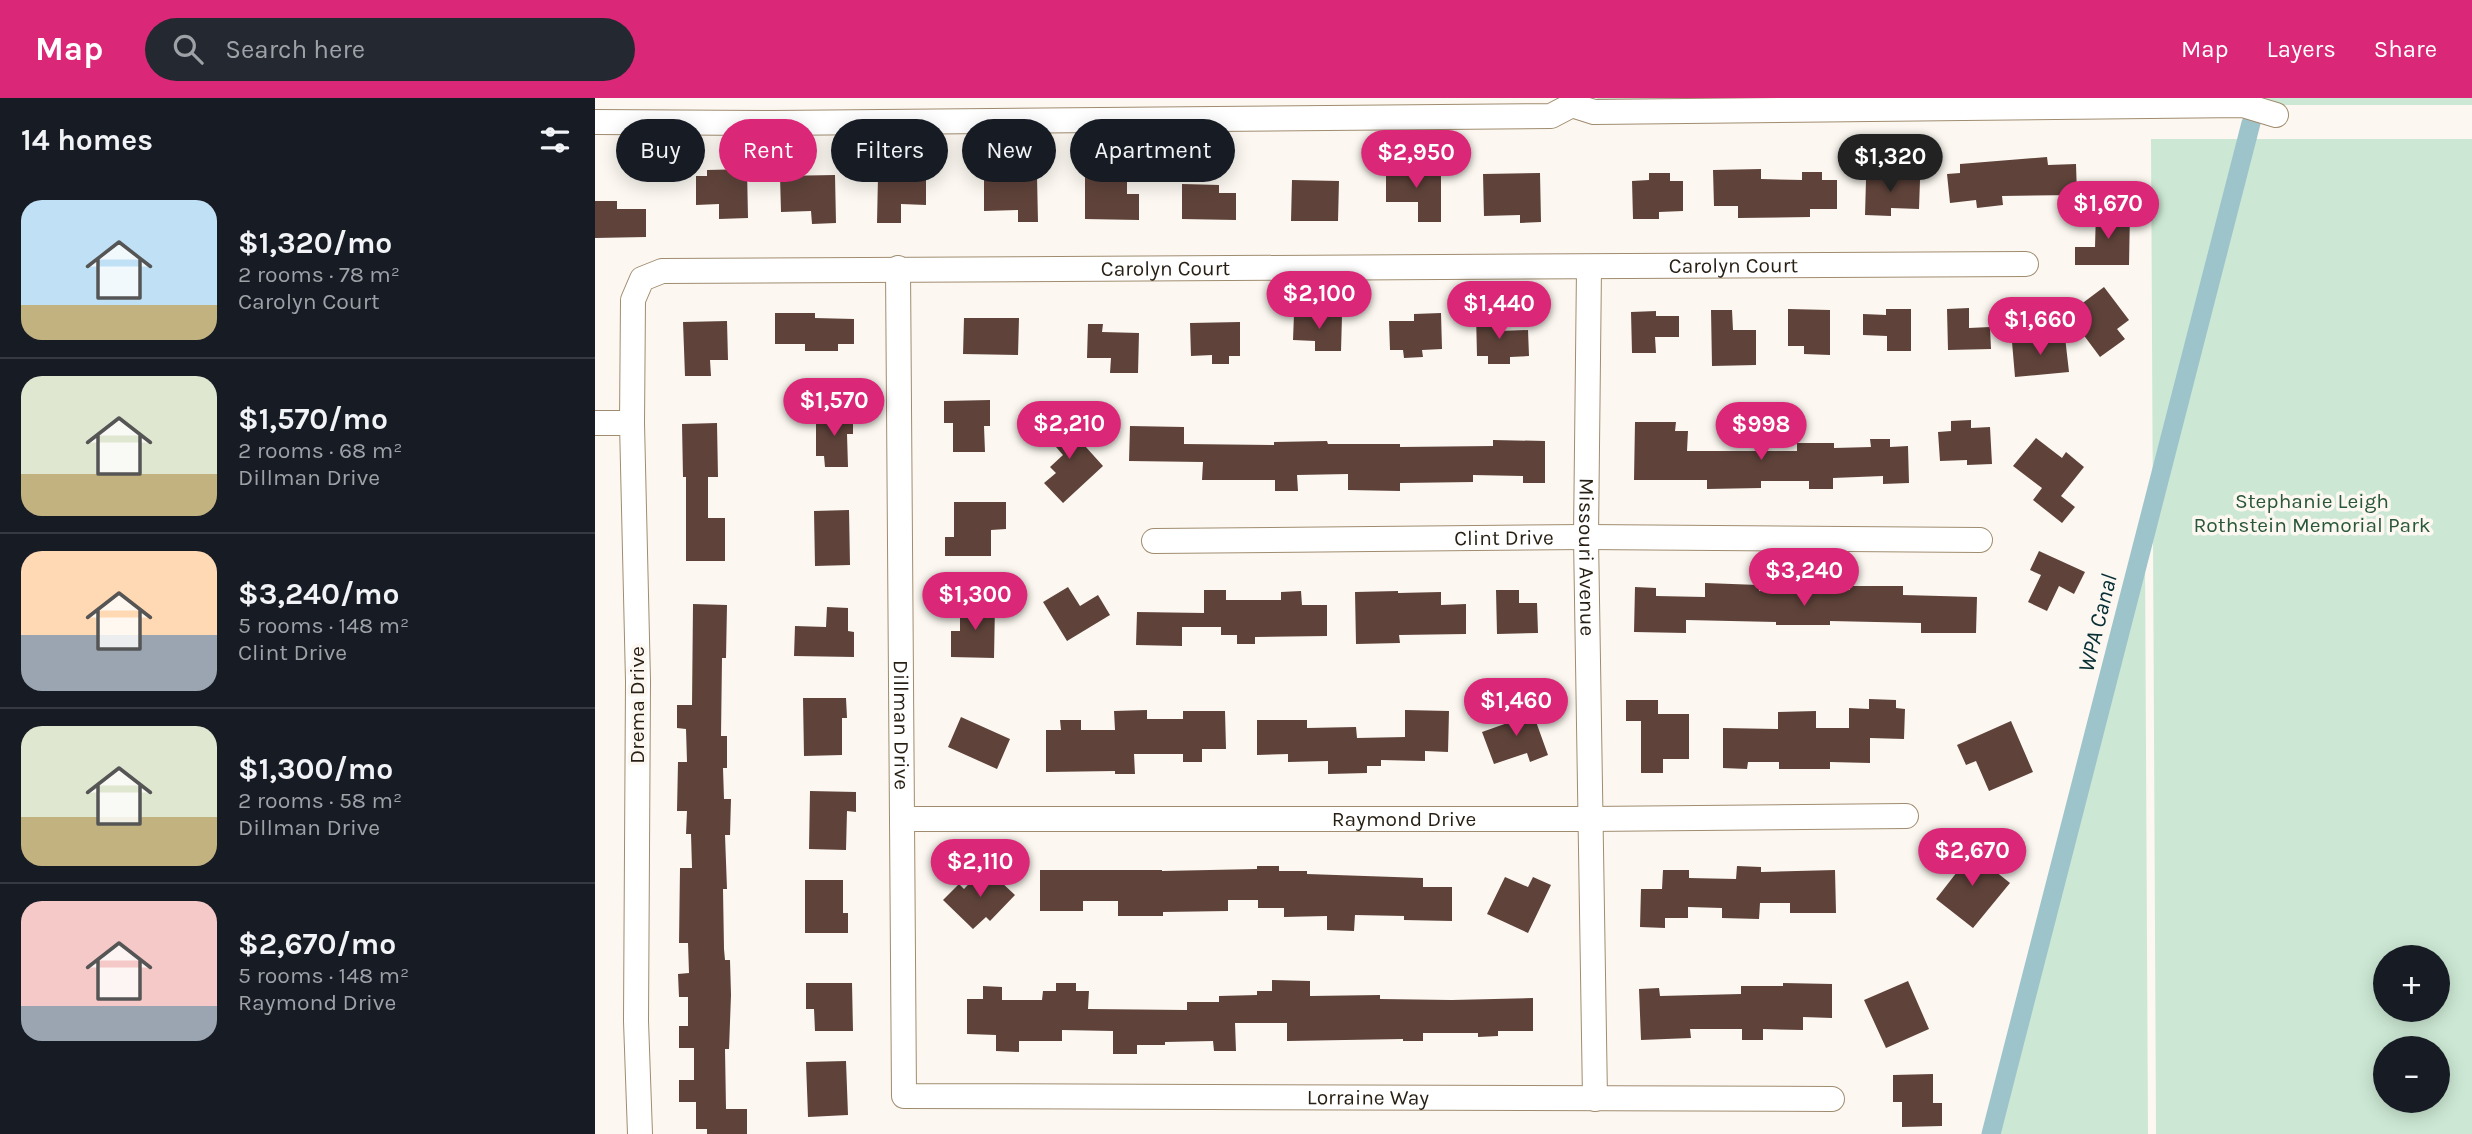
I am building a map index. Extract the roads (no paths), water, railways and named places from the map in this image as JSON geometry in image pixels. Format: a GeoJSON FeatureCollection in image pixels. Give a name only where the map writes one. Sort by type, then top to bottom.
{"type":"FeatureCollection","features":[{"type":"Feature","properties":{"kind":"street"},"geometry":{"type":"LineString","coordinates":[[595,122],[772,123],[1551,116],[1574,101],[1594,112],[2243,105],[2276,115]]}},
{"type":"Feature","properties":{"kind":"street","name":"Carolyn Court"},"geometry":{"type":"LineString","coordinates":[[642,279],[662,271],[898,268],[1589,268],[2026,264]]}},
{"type":"Feature","properties":{"kind":"street","name":"Dillman Drive"},"geometry":{"type":"LineString","coordinates":[[898,268],[904,1096]]}},
{"type":"Feature","properties":{"kind":"street","name":"Missouri Avenue"},"geometry":{"type":"LineString","coordinates":[[1589,268],[1585,537],[1595,1099]]}},
{"type":"Feature","properties":{"kind":"street","name":"Drema Drive"},"geometry":{"type":"LineString","coordinates":[[640,1134],[636,1021],[638,681],[632,424],[633,300],[642,279]]}},
{"type":"Feature","properties":{"kind":"street"},"geometry":{"type":"LineString","coordinates":[[595,423],[632,424]]}},
{"type":"Feature","properties":{"kind":"street","name":"Clint Drive"},"geometry":{"type":"LineString","coordinates":[[1154,541],[1585,537],[1980,540]]}},
{"type":"Feature","properties":{"kind":"street","name":"Raymond Drive"},"geometry":{"type":"LineString","coordinates":[[902,819],[1906,816]]}},
{"type":"Feature","properties":{"kind":"street","name":"Lorraine Way"},"geometry":{"type":"LineString","coordinates":[[904,1096],[1832,1099]]}},
{"type":"Feature","properties":{"kind":"waterway","name":"WPA Canal"},"geometry":{"type":"LineString","coordinates":[[1991,1134],[2251,123]]}},
{"type":"Feature","properties":{"kind":"park label","name":"Stephanie Leigh Rothstein Memorial Park"},"geometry":{"type":"Point","coordinates":[2312,513]}}]}
